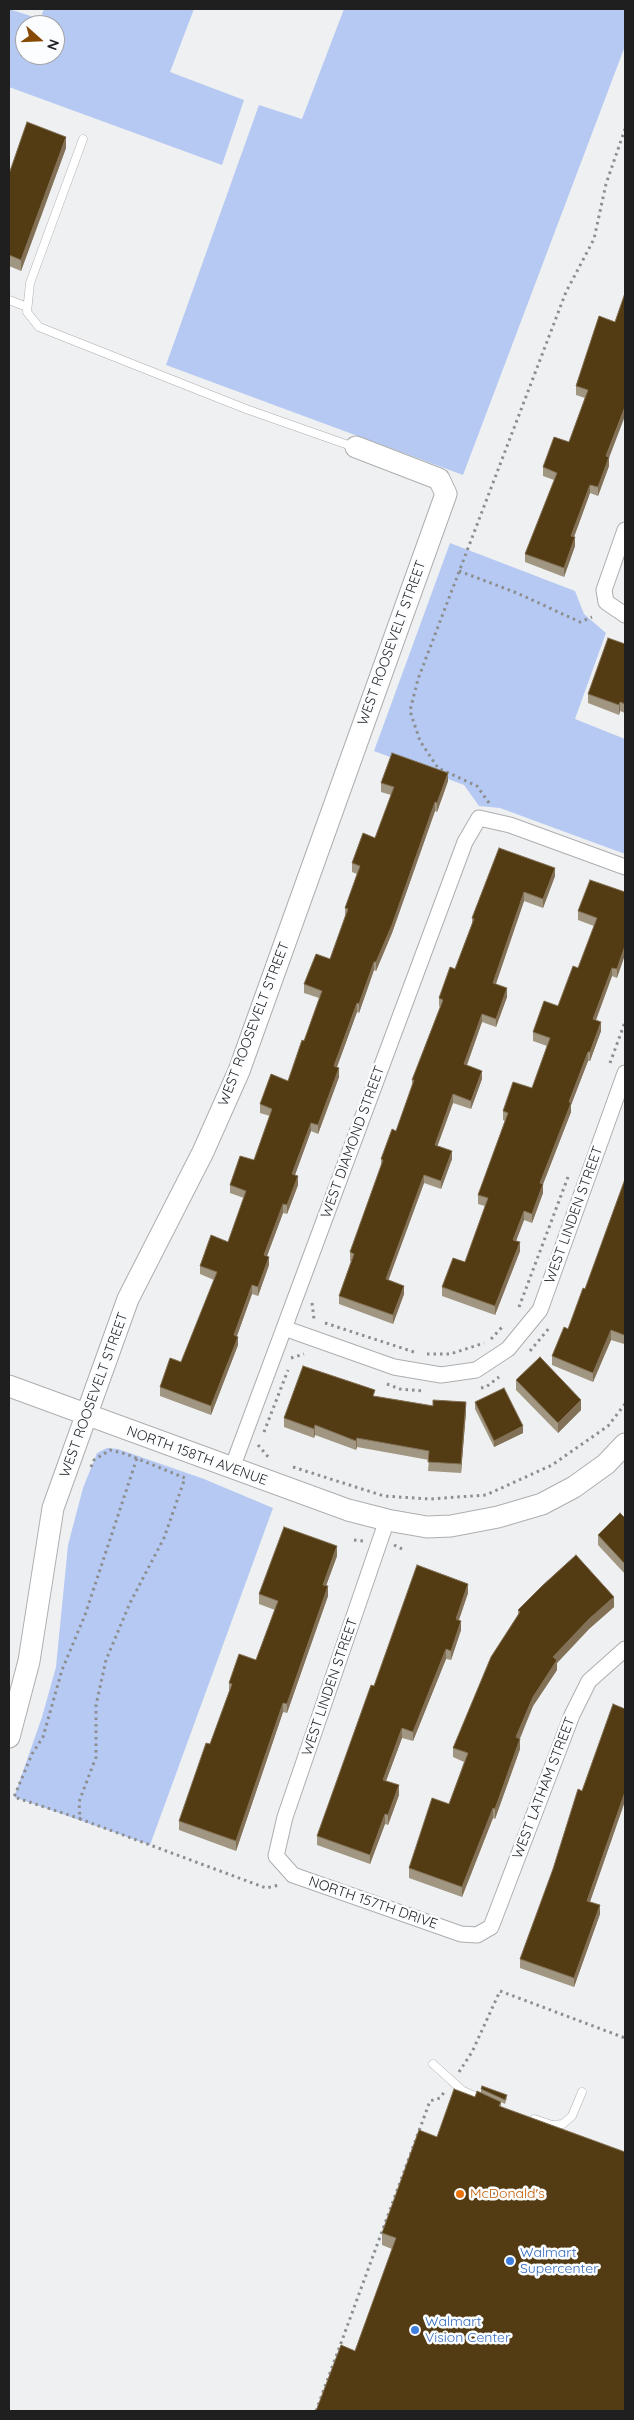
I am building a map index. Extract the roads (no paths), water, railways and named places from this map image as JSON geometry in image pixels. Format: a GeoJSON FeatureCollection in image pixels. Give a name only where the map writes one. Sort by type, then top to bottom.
{"type":"FeatureCollection","features":[{"type":"Feature","properties":{"kind":"street","name":"WEST ROOSEVELT STREET"},"geometry":{"type":"LineString","coordinates":[[9,1737],[29,1661],[53,1508],[128,1299],[203,1152],[239,1071],[446,494],[439,480],[356,447]]}},
{"type":"Feature","properties":{"kind":"street"},"geometry":{"type":"LineString","coordinates":[[625,530],[604,590],[606,602],[625,614]]}},
{"type":"Feature","properties":{"kind":"street","name":"WEST DIAMOND STREET"},"geometry":{"type":"LineString","coordinates":[[232,1468],[465,842],[479,818],[510,825],[625,867]]}},
{"type":"Feature","properties":{"kind":"street","name":"WEST LINDEN STREET"},"geometry":{"type":"LineString","coordinates":[[284,1328],[394,1367],[441,1376],[476,1370],[508,1349],[540,1310],[625,1073]]}},
{"type":"Feature","properties":{"kind":"street","name":"NORTH 158TH AVENUE"},"geometry":{"type":"LineString","coordinates":[[9,1386],[86,1416],[348,1510],[387,1520],[427,1527],[452,1526],[498,1517],[542,1504],[574,1487],[606,1464],[625,1444]]}},
{"type":"Feature","properties":{"kind":"street","name":"WEST LINDEN STREET"},"geometry":{"type":"LineString","coordinates":[[276,1856],[284,1817],[387,1520]]}},
{"type":"Feature","properties":{"kind":"street","name":"WEST LATHAM STREET"},"geometry":{"type":"LineString","coordinates":[[477,1935],[490,1927],[546,1778],[572,1715],[589,1681],[625,1649]]}},
{"type":"Feature","properties":{"kind":"street","name":"NORTH 157TH DRIVE"},"geometry":{"type":"LineString","coordinates":[[276,1856],[294,1875],[461,1934],[477,1935]]}},
{"type":"Feature","properties":{"kind":"lane"},"geometry":{"type":"LineString","coordinates":[[83,140],[30,283],[27,312],[39,327],[246,409],[356,447]]}},
{"type":"Feature","properties":{"kind":"lane"},"geometry":{"type":"LineString","coordinates":[[9,300],[27,307]]}},
{"type":"Feature","properties":{"kind":"lane"},"geometry":{"type":"LineString","coordinates":[[434,2064],[451,2082],[463,2091],[495,2105]]}},
{"type":"Feature","properties":{"kind":"lane"},"geometry":{"type":"LineString","coordinates":[[528,2117],[552,2124],[563,2124],[572,2116],[582,2092]]}},
{"type":"Feature","properties":{"kind":"place","name":"McDonald's"},"geometry":{"type":"Point","coordinates":[460,2194]}},
{"type":"Feature","properties":{"kind":"place","name":"Walmart Supercenter"},"geometry":{"type":"Point","coordinates":[510,2261]}},
{"type":"Feature","properties":{"kind":"place","name":"Walmart Vision Center"},"geometry":{"type":"Point","coordinates":[415,2330]}}]}
